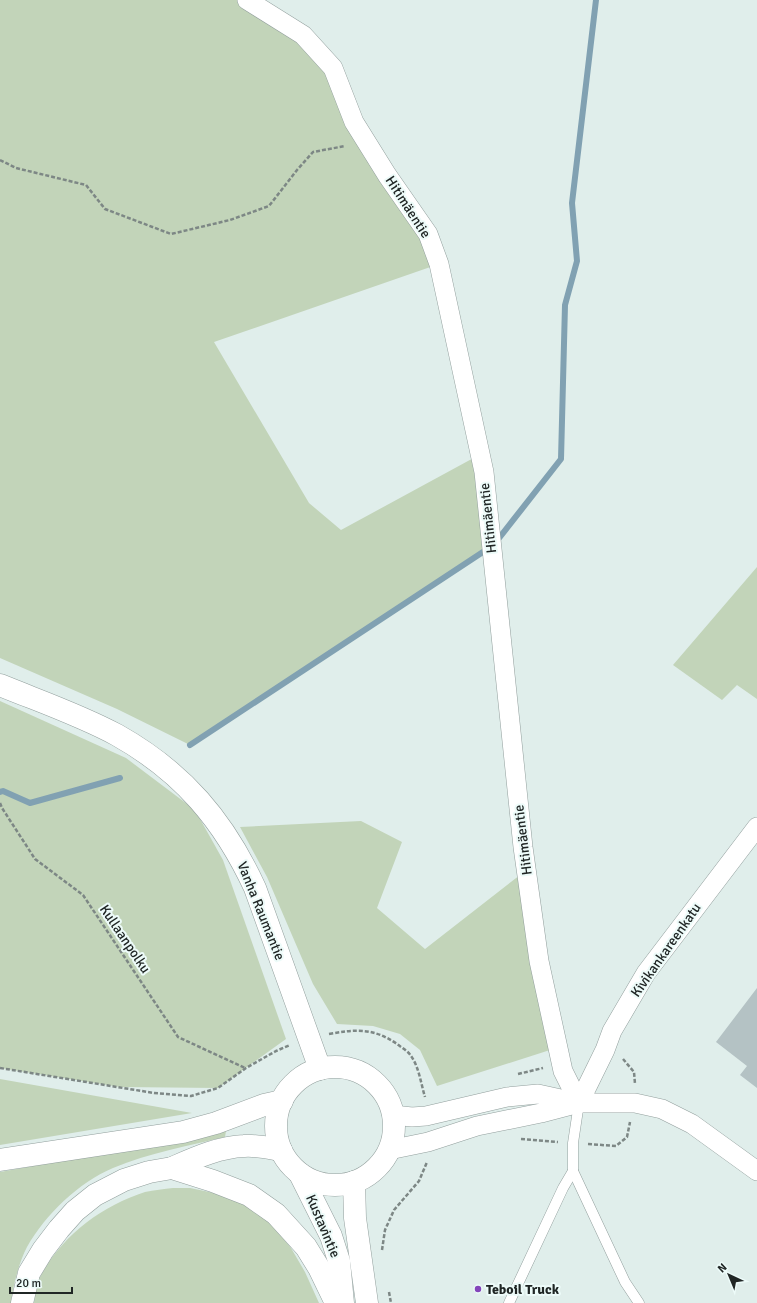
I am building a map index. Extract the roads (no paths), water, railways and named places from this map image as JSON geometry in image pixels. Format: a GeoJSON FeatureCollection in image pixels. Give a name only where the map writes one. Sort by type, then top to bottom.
{"type":"FeatureCollection","features":[{"type":"Feature","properties":{"kind":"main road","name":"Vanha Raumantie"},"geometry":{"type":"LineString","coordinates":[[0,684],[82,718],[117,735],[169,770],[207,808],[232,843],[256,888],[320,1069]]}},
{"type":"Feature","properties":{"kind":"main road"},"geometry":{"type":"LineString","coordinates":[[339,1067],[364,1075],[375,1082],[387,1097],[394,1115],[394,1133],[389,1150],[381,1164],[369,1175],[354,1182],[336,1186],[317,1182],[300,1174],[289,1163],[281,1150],[277,1134],[277,1117],[282,1101],[291,1087],[304,1076],[320,1069],[339,1067]]}},
{"type":"Feature","properties":{"kind":"main road"},"geometry":{"type":"LineString","coordinates":[[0,1160],[183,1132],[216,1123],[264,1105],[282,1101]]}},
{"type":"Feature","properties":{"kind":"main road"},"geometry":{"type":"LineString","coordinates":[[22,1303],[29,1273],[43,1250],[59,1229],[95,1194],[124,1180],[149,1172],[172,1168],[212,1152],[244,1146],[281,1150]]}},
{"type":"Feature","properties":{"kind":"main road"},"geometry":{"type":"LineString","coordinates":[[172,1168],[213,1181],[249,1195],[276,1214],[306,1247],[319,1268],[336,1303]]}},
{"type":"Feature","properties":{"kind":"main road","name":"Kustavintie"},"geometry":{"type":"LineString","coordinates":[[300,1174],[331,1236],[339,1261],[343,1303]]}},
{"type":"Feature","properties":{"kind":"main road","name":"Kustavintie"},"geometry":{"type":"LineString","coordinates":[[354,1182],[355,1218],[367,1303]]}},
{"type":"Feature","properties":{"kind":"street","name":"Hitimäentie"},"geometry":{"type":"LineString","coordinates":[[247,0],[303,35],[333,68],[354,122],[387,175],[428,234],[439,264],[484,472],[523,847],[539,961],[563,1071],[578,1103]]}},
{"type":"Feature","properties":{"kind":"street","name":"Kivikankareenkatu"},"geometry":{"type":"LineString","coordinates":[[578,1103],[605,1050],[612,1031],[646,973],[754,836]]}},
{"type":"Feature","properties":{"kind":"street"},"geometry":{"type":"LineString","coordinates":[[394,1115],[412,1117],[426,1116],[507,1097],[538,1094],[578,1103],[635,1103],[662,1109],[692,1124],[757,1171]]}},
{"type":"Feature","properties":{"kind":"street"},"geometry":{"type":"LineString","coordinates":[[389,1150],[428,1142],[477,1126],[541,1113],[578,1103]]}},
{"type":"Feature","properties":{"kind":"lane"},"geometry":{"type":"LineString","coordinates":[[578,1103],[573,1143],[574,1171],[625,1282],[639,1303]]}},
{"type":"Feature","properties":{"kind":"lane"},"geometry":{"type":"LineString","coordinates":[[509,1303],[563,1188],[574,1171]]}},
{"type":"Feature","properties":{"kind":"waterway"},"geometry":{"type":"LineString","coordinates":[[496,542],[561,459],[565,305],[577,261],[572,203],[596,0]]}},
{"type":"Feature","properties":{"kind":"waterway"},"geometry":{"type":"LineString","coordinates":[[190,745],[489,548]]}},
{"type":"Feature","properties":{"kind":"waterway"},"geometry":{"type":"LineString","coordinates":[[0,792],[3,791],[30,803],[120,778]]}},
{"type":"Feature","properties":{"kind":"place","name":"Teboil Truck"},"geometry":{"type":"Point","coordinates":[478,1289]}}]}
